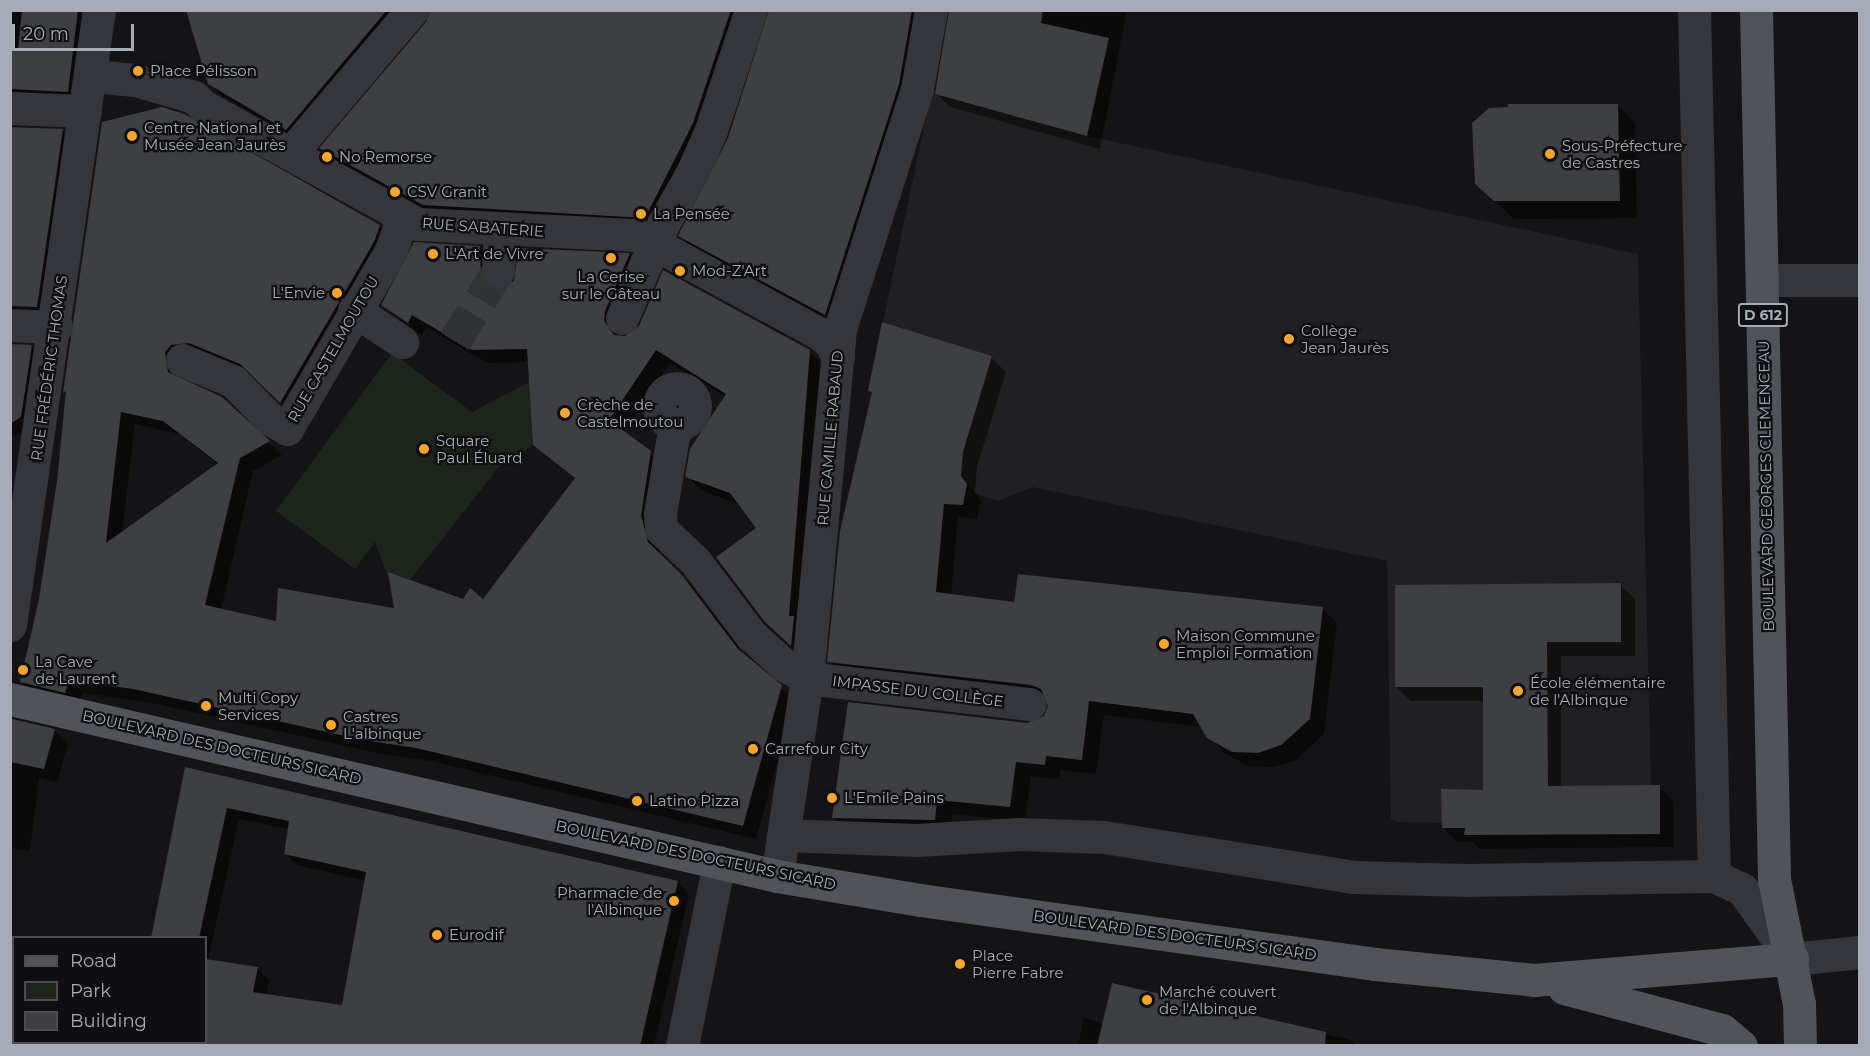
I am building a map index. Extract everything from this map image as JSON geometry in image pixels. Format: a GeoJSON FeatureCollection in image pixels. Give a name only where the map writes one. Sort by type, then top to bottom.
{"type":"FeatureCollection","features":[{"type":"Feature","properties":{"kind":"main road","name":"BOULEVARD GEORGES CLEMENCEAU"},"geometry":{"type":"LineString","coordinates":[[1756,10],[1774,879],[1792,959]]}},
{"type":"Feature","properties":{"kind":"main road","name":"BOULEVARD DES DOCTEURS SICARD"},"geometry":{"type":"LineString","coordinates":[[10,699],[777,876],[920,900],[1357,961],[1534,980],[1722,1030],[1741,1046]]}},
{"type":"Feature","properties":{"kind":"main road","name":"BOULEVARD DES DOCTEURS SICARD"},"geometry":{"type":"LineString","coordinates":[[1534,980],[1792,959]]}},
{"type":"Feature","properties":{"kind":"main road","name":"D 612"},"geometry":{"type":"LineString","coordinates":[[1792,959],[1799,1004],[1800,1046]]}},
{"type":"Feature","properties":{"kind":"street"},"geometry":{"type":"LineString","coordinates":[[10,108],[85,111],[92,76],[99,10]]}},
{"type":"Feature","properties":{"kind":"street"},"geometry":{"type":"LineString","coordinates":[[290,154],[412,10]]}},
{"type":"Feature","properties":{"kind":"street"},"geometry":{"type":"LineString","coordinates":[[622,318],[711,130],[751,10]]}},
{"type":"Feature","properties":{"kind":"street","name":"RUE CAMILLE RABAUD"},"geometry":{"type":"LineString","coordinates":[[777,876],[807,678],[840,329],[917,89],[931,10]]}},
{"type":"Feature","properties":{"kind":"street"},"geometry":{"type":"LineString","coordinates":[[1694,10],[1714,876]]}},
{"type":"Feature","properties":{"kind":"street","name":"RUE SABATERIE"},"geometry":{"type":"LineString","coordinates":[[92,76],[135,80],[194,97],[203,106],[402,219],[435,227],[638,235],[817,332],[830,342],[838,357]]}},
{"type":"Feature","properties":{"kind":"street","name":"RUE FRÉDÉRIC THOMAS"},"geometry":{"type":"LineString","coordinates":[[10,625],[56,327],[85,111]]}},
{"type":"Feature","properties":{"kind":"street","name":"RUE CASTELMOUTOU"},"geometry":{"type":"LineString","coordinates":[[182,360],[232,381],[270,419],[287,429],[354,310],[391,250],[402,219]]}},
{"type":"Feature","properties":{"kind":"street"},"geometry":{"type":"LineString","coordinates":[[498,271],[500,230]]}},
{"type":"Feature","properties":{"kind":"street"},"geometry":{"type":"LineString","coordinates":[[1762,280],[1860,280]]}},
{"type":"Feature","properties":{"kind":"street"},"geometry":{"type":"LineString","coordinates":[[354,310],[402,342]]}},
{"type":"Feature","properties":{"kind":"street"},"geometry":{"type":"LineString","coordinates":[[10,325],[56,327]]}},
{"type":"Feature","properties":{"kind":"street"},"geometry":{"type":"LineString","coordinates":[[675,424],[660,514],[661,529],[695,561],[751,635],[784,665],[807,678]]}},
{"type":"Feature","properties":{"kind":"street","name":"IMPASSE DU COLLÈGE"},"geometry":{"type":"LineString","coordinates":[[807,678],[1029,704]]}},
{"type":"Feature","properties":{"kind":"street"},"geometry":{"type":"LineString","coordinates":[[785,835],[916,840],[1019,834],[1090,836],[1353,877],[1467,880],[1714,876],[1742,889],[1792,959],[1860,951]]}},
{"type":"Feature","properties":{"kind":"street"},"geometry":{"type":"LineString","coordinates":[[682,1046],[719,862]]}},
{"type":"Feature","properties":{"kind":"shaded area","name":"Collège Jean Jaurès"},"geometry":{"type":"Polygon","coordinates":[[[931,93],[1087,136],[1638,254],[1652,827],[1396,822],[1391,819],[1387,561],[1032,487],[998,501],[976,494],[961,476],[963,452],[992,356],[883,322],[931,93]]]}},
{"type":"Feature","properties":{"kind":"green space","name":"Square Paul Éluard"},"geometry":{"type":"Polygon","coordinates":[[[392,353],[472,412],[529,382],[533,445],[498,468],[410,580],[401,576],[389,579],[375,542],[355,569],[276,511],[392,353]]]}},
{"type":"Feature","properties":{"kind":"building"},"geometry":{"type":"Polygon","coordinates":[[[22,10],[78,10],[68,92],[10,89],[10,52],[18,50],[22,10]]]}},
{"type":"Feature","properties":{"kind":"building"},"geometry":{"type":"Polygon","coordinates":[[[186,10],[387,10],[286,130],[208,84],[186,10]]]}},
{"type":"Feature","properties":{"kind":"building"},"geometry":{"type":"Polygon","coordinates":[[[430,10],[731,10],[693,123],[645,218],[423,205],[319,148],[426,22],[430,10]]]}},
{"type":"Feature","properties":{"kind":"building"},"geometry":{"type":"Polygon","coordinates":[[[769,10],[912,10],[899,84],[825,315],[678,236],[728,138],[769,10]]]}},
{"type":"Feature","properties":{"kind":"building"},"geometry":{"type":"Polygon","coordinates":[[[949,10],[1043,10],[1041,23],[1109,38],[1087,136],[935,94],[949,10]]]}},
{"type":"Feature","properties":{"kind":"building","name":"Sous-Préfecture de Castres"},"geometry":{"type":"Polygon","coordinates":[[[1508,104],[1618,104],[1620,201],[1494,201],[1475,184],[1472,123],[1489,108],[1508,107],[1508,104]]]}},
{"type":"Feature","properties":{"kind":"building"},"geometry":{"type":"Polygon","coordinates":[[[162,107],[184,114],[380,225],[374,242],[280,403],[240,364],[189,343],[171,345],[165,352],[168,372],[222,397],[270,441],[240,458],[205,605],[276,621],[278,588],[394,608],[388,572],[463,599],[470,588],[483,599],[575,478],[533,445],[527,349],[472,350],[412,315],[408,323],[381,305],[414,242],[480,246],[481,279],[497,290],[514,281],[518,248],[630,253],[605,311],[604,321],[614,335],[625,336],[639,326],[663,270],[810,350],[789,616],[794,616],[791,646],[765,622],[716,557],[756,528],[730,493],[685,477],[690,449],[726,394],[656,350],[609,420],[651,451],[641,515],[648,542],[681,574],[738,649],[782,685],[743,826],[416,748],[363,740],[133,689],[69,680],[65,693],[20,682],[39,599],[57,481],[66,391],[63,393],[102,122],[162,107]],[[121,412],[106,543],[218,463],[163,421],[121,412]]]}},
{"type":"Feature","properties":{"kind":"building"},"geometry":{"type":"Polygon","coordinates":[[[10,127],[63,129],[37,307],[10,306],[10,127]]]}},
{"type":"Feature","properties":{"kind":"building"},"geometry":{"type":"Polygon","coordinates":[[[882,322],[992,356],[963,452],[961,476],[967,484],[963,505],[944,504],[936,592],[1014,602],[1018,574],[1323,607],[1310,719],[1281,745],[1258,753],[1232,752],[1207,738],[1193,714],[1089,701],[1082,760],[1046,756],[1045,765],[1016,762],[1010,807],[937,800],[935,820],[832,818],[848,702],[1027,723],[1044,716],[1048,706],[1041,689],[1031,685],[827,662],[840,531],[872,392],[868,391],[882,322]]]}},
{"type":"Feature","properties":{"kind":"building"},"geometry":{"type":"Polygon","coordinates":[[[10,344],[32,345],[21,417],[10,424],[10,344]]]}},
{"type":"Feature","properties":{"kind":"building"},"geometry":{"type":"Polygon","coordinates":[[[1621,583],[1621,642],[1547,642],[1548,786],[1660,785],[1660,834],[1464,835],[1465,828],[1442,828],[1441,789],[1483,790],[1483,687],[1395,687],[1395,585],[1621,583]]]}},
{"type":"Feature","properties":{"kind":"building"},"geometry":{"type":"Polygon","coordinates":[[[12,719],[55,729],[44,769],[10,762],[12,719]]]}},
{"type":"Feature","properties":{"kind":"building"},"geometry":{"type":"Polygon","coordinates":[[[185,767],[678,881],[640,1046],[206,1046],[207,959],[258,967],[253,992],[342,1005],[366,872],[284,854],[289,821],[227,808],[199,936],[151,936],[185,767]]]}},
{"type":"Feature","properties":{"kind":"building","name":"Marché couvert de l'Albinque"},"geometry":{"type":"Polygon","coordinates":[[[1112,983],[1326,1032],[1325,1046],[1097,1046],[1112,983]]]}},
{"type":"Feature","properties":{"kind":"tunnel"},"geometry":{"type":"LineString","coordinates":[[455,341],[498,271]]}},
{"type":"Feature","properties":{"kind":"place","name":"Place Pélisson"},"geometry":{"type":"Point","coordinates":[138,71]}},
{"type":"Feature","properties":{"kind":"place","name":"Centre National et Musée Jean Jaurès"},"geometry":{"type":"Point","coordinates":[132,136]}},
{"type":"Feature","properties":{"kind":"place","name":"Sous-Préfecture de Castres"},"geometry":{"type":"Point","coordinates":[1550,154]}},
{"type":"Feature","properties":{"kind":"place","name":"No Remorse"},"geometry":{"type":"Point","coordinates":[327,157]}},
{"type":"Feature","properties":{"kind":"place","name":"CSV Granit"},"geometry":{"type":"Point","coordinates":[395,192]}},
{"type":"Feature","properties":{"kind":"place","name":"La Pensée"},"geometry":{"type":"Point","coordinates":[641,214]}},
{"type":"Feature","properties":{"kind":"place","name":"L'Art de Vivre"},"geometry":{"type":"Point","coordinates":[433,254]}},
{"type":"Feature","properties":{"kind":"place","name":"La Cerise sur le Gâteau"},"geometry":{"type":"Point","coordinates":[611,258]}},
{"type":"Feature","properties":{"kind":"place","name":"Mod-Z'Art"},"geometry":{"type":"Point","coordinates":[680,271]}},
{"type":"Feature","properties":{"kind":"place","name":"L'Envie"},"geometry":{"type":"Point","coordinates":[337,293]}},
{"type":"Feature","properties":{"kind":"place","name":"Collège Jean Jaurès"},"geometry":{"type":"Point","coordinates":[1289,339]}},
{"type":"Feature","properties":{"kind":"place","name":"Crèche de Castelmoutou"},"geometry":{"type":"Point","coordinates":[565,413]}},
{"type":"Feature","properties":{"kind":"place","name":"Square Paul Éluard"},"geometry":{"type":"Point","coordinates":[424,449]}},
{"type":"Feature","properties":{"kind":"place","name":"Maison Commune Emploi Formation"},"geometry":{"type":"Point","coordinates":[1164,644]}},
{"type":"Feature","properties":{"kind":"place","name":"La Cave de Laurent"},"geometry":{"type":"Point","coordinates":[23,670]}},
{"type":"Feature","properties":{"kind":"place","name":"École élémentaire de l'Albinque"},"geometry":{"type":"Point","coordinates":[1518,691]}},
{"type":"Feature","properties":{"kind":"place","name":"Multi Copy Services"},"geometry":{"type":"Point","coordinates":[206,706]}},
{"type":"Feature","properties":{"kind":"place","name":"Castres L'albinque"},"geometry":{"type":"Point","coordinates":[331,725]}},
{"type":"Feature","properties":{"kind":"place","name":"Carrefour City"},"geometry":{"type":"Point","coordinates":[753,749]}},
{"type":"Feature","properties":{"kind":"place","name":"L'Emile Pains"},"geometry":{"type":"Point","coordinates":[832,798]}},
{"type":"Feature","properties":{"kind":"place","name":"Latino Pizza"},"geometry":{"type":"Point","coordinates":[637,801]}},
{"type":"Feature","properties":{"kind":"place","name":"Pharmacie de l'Albinque"},"geometry":{"type":"Point","coordinates":[674,901]}},
{"type":"Feature","properties":{"kind":"place","name":"Eurodif"},"geometry":{"type":"Point","coordinates":[437,935]}},
{"type":"Feature","properties":{"kind":"place","name":"Place Pierre Fabre"},"geometry":{"type":"Point","coordinates":[960,964]}},
{"type":"Feature","properties":{"kind":"place","name":"Marché couvert de l'Albinque"},"geometry":{"type":"Point","coordinates":[1147,1000]}}]}
